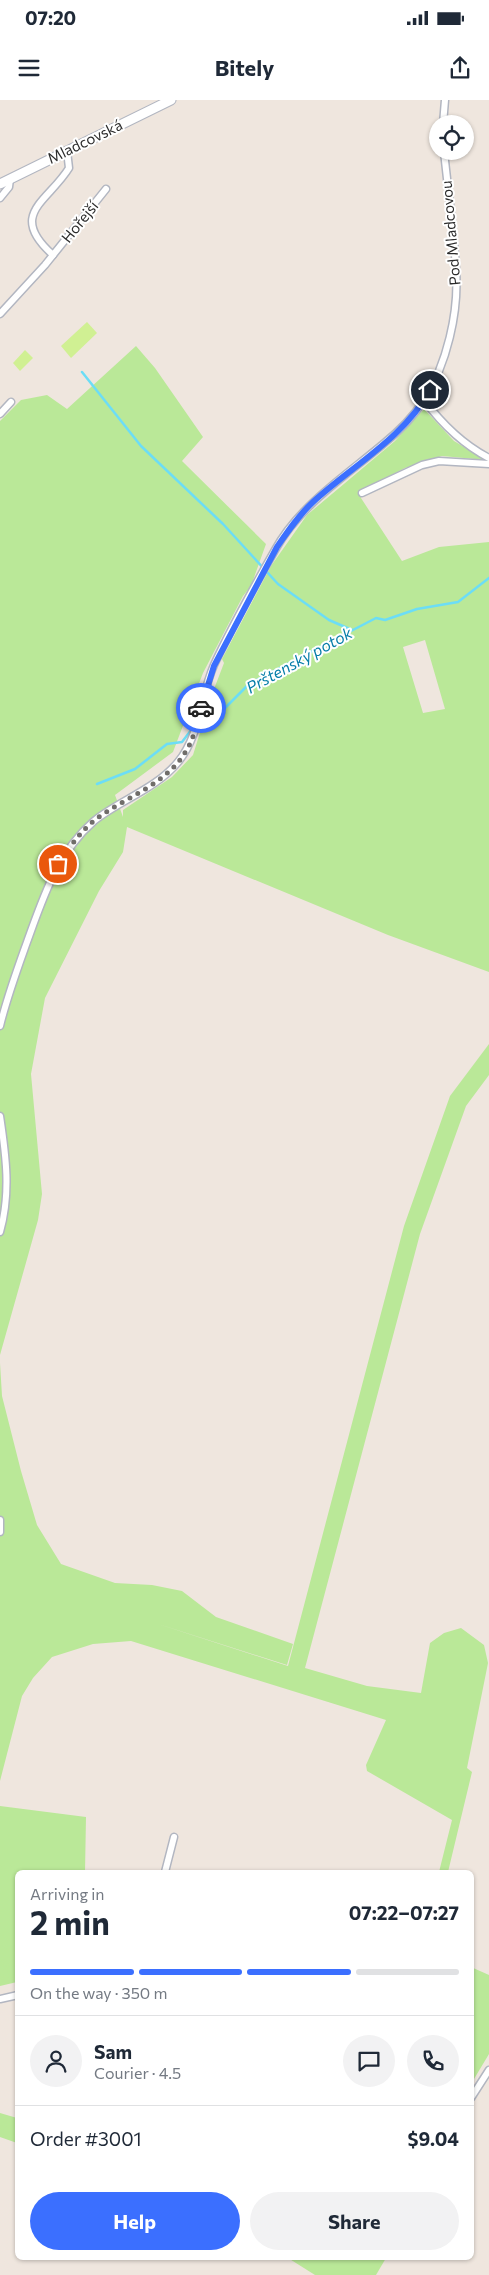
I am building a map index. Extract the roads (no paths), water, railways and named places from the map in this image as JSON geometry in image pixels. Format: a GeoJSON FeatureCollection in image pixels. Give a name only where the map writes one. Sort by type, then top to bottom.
{"type":"FeatureCollection","features":[{"type":"Feature","properties":{"kind":"street","name":"Mladcovská"},"geometry":{"type":"LineString","coordinates":[[0,184],[171,100]]}},
{"type":"Feature","properties":{"kind":"street"},"geometry":{"type":"LineString","coordinates":[[444,115],[445,100]]}},
{"type":"Feature","properties":{"kind":"street","name":"Hořejší"},"geometry":{"type":"LineString","coordinates":[[54,255],[36,234],[32,219],[36,207],[70,168],[67,151]]}},
{"type":"Feature","properties":{"kind":"street","name":"Pod Mladcovou"},"geometry":{"type":"LineString","coordinates":[[0,1026],[6,998],[44,894],[65,854],[96,820],[142,791],[177,764],[187,750],[193,735],[214,666],[286,533],[314,502],[388,441],[424,400],[443,358],[451,326],[456,292],[456,271],[445,160]]}},
{"type":"Feature","properties":{"kind":"street"},"geometry":{"type":"LineString","coordinates":[[0,198],[9,187],[10,179]]}},
{"type":"Feature","properties":{"kind":"street","name":"Hořejší"},"geometry":{"type":"LineString","coordinates":[[0,314],[54,255],[106,189]]}},
{"type":"Feature","properties":{"kind":"street"},"geometry":{"type":"LineString","coordinates":[[424,400],[445,426],[462,441],[489,458]]}},
{"type":"Feature","properties":{"kind":"street"},"geometry":{"type":"LineString","coordinates":[[0,414],[11,402]]}},
{"type":"Feature","properties":{"kind":"street"},"geometry":{"type":"LineString","coordinates":[[362,493],[422,465],[439,461],[489,464]]}},
{"type":"Feature","properties":{"kind":"street"},"geometry":{"type":"LineString","coordinates":[[0,1116],[8,1184],[5,1214],[0,1232]]}},
{"type":"Feature","properties":{"kind":"street"},"geometry":{"type":"LineString","coordinates":[[0,1520],[0,1532]]}},
{"type":"Feature","properties":{"kind":"street"},"geometry":{"type":"LineString","coordinates":[[166,1870],[174,1837]]}},
{"type":"Feature","properties":{"kind":"street"},"geometry":{"type":"LineString","coordinates":[[0,1999],[15,1996]]}},
{"type":"Feature","properties":{"kind":"street"},"geometry":{"type":"LineString","coordinates":[[474,2093],[489,2070]]}},
{"type":"Feature","properties":{"kind":"waterway"},"geometry":{"type":"LineString","coordinates":[[82,372],[141,446],[223,524],[278,584],[329,620],[352,630]]}},
{"type":"Feature","properties":{"kind":"waterway","name":"Prštenský potok"},"geometry":{"type":"LineString","coordinates":[[199,722],[223,710],[249,684],[376,618],[385,620],[417,609],[458,602],[489,578]]}},
{"type":"Feature","properties":{"kind":"waterway","name":"Prštenský potok"},"geometry":{"type":"LineString","coordinates":[[97,784],[135,769],[167,744],[182,742],[195,725]]}}]}
